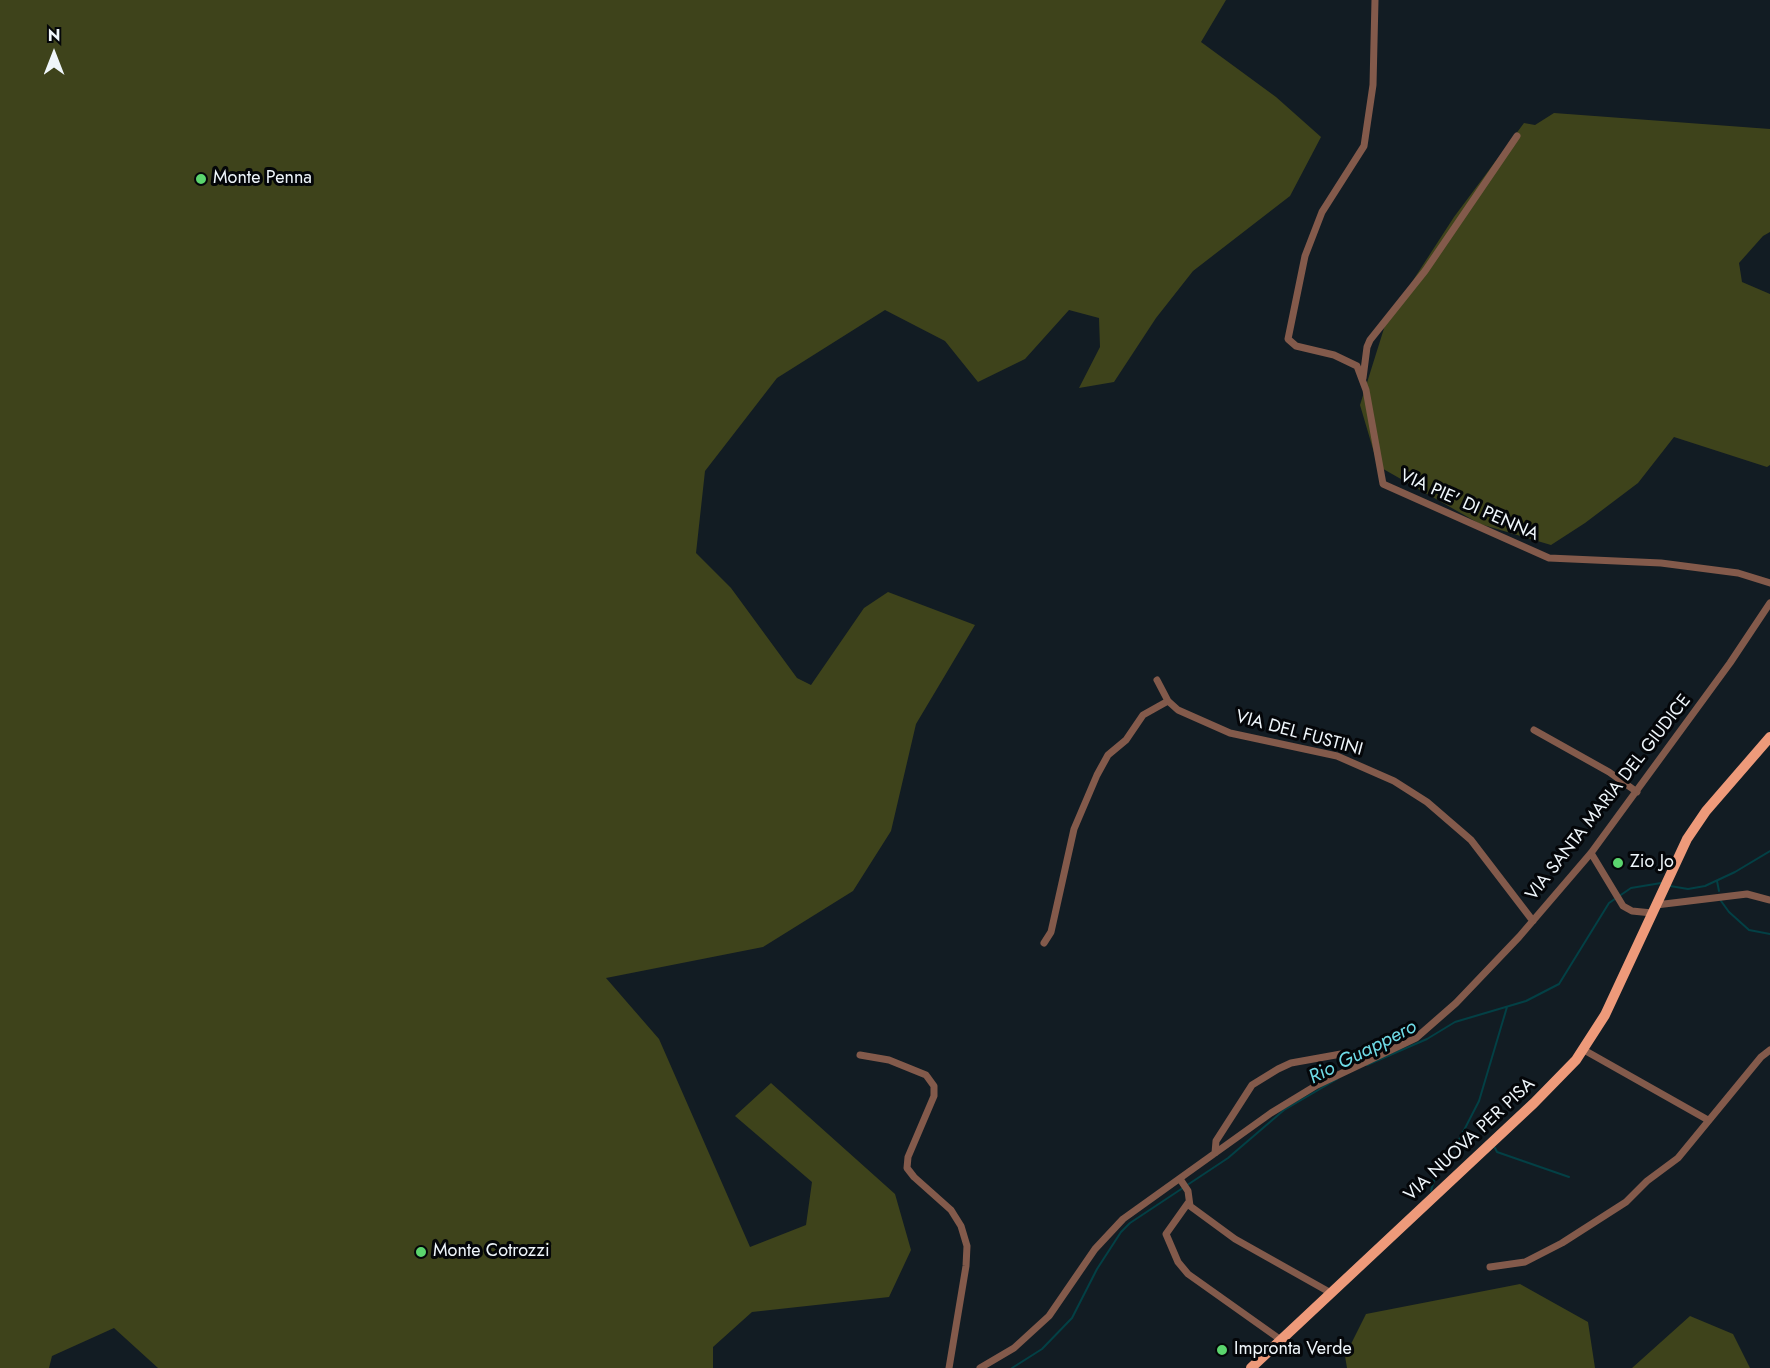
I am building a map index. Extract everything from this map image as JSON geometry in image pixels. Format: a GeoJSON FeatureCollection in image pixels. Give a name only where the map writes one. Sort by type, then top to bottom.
{"type":"FeatureCollection","features":[{"type":"Feature","properties":{"kind":"main road","name":"VIA NUOVA PER PISA"},"geometry":{"type":"LineString","coordinates":[[1251,1368],[1534,1103],[1584,1050],[1605,1016],[1672,867],[1696,825],[1770,737]]}},
{"type":"Feature","properties":{"kind":"street","name":"VIA PIE' DI PENNA"},"geometry":{"type":"LineString","coordinates":[[1375,0],[1374,85],[1364,146],[1322,212],[1305,256],[1288,339],[1296,346],[1334,355],[1357,366],[1363,382],[1383,484],[1549,558],[1661,563],[1737,573],[1770,582]]}},
{"type":"Feature","properties":{"kind":"street"},"geometry":{"type":"LineString","coordinates":[[1363,382],[1367,347],[1370,340],[1425,271],[1517,136]]}},
{"type":"Feature","properties":{"kind":"street","name":"VIA SANTA MARIA DEL GIUDICE"},"geometry":{"type":"LineString","coordinates":[[980,1368],[1014,1348],[1049,1316],[1110,1231],[1215,1153],[1317,1084],[1416,1038],[1456,1003],[1533,921],[1591,853],[1730,663],[1770,603]]}},
{"type":"Feature","properties":{"kind":"street"},"geometry":{"type":"LineString","coordinates":[[1044,943],[1051,932],[1074,829],[1097,775],[1108,755],[1126,740],[1143,715],[1168,701],[1157,680]]}},
{"type":"Feature","properties":{"kind":"street","name":"VIA DEL FUSTINI"},"geometry":{"type":"LineString","coordinates":[[1168,701],[1178,710],[1230,733],[1337,756],[1394,782],[1433,806],[1464,832],[1533,921]]}},
{"type":"Feature","properties":{"kind":"street"},"geometry":{"type":"LineString","coordinates":[[1534,730],[1609,772],[1637,792]]}},
{"type":"Feature","properties":{"kind":"street"},"geometry":{"type":"LineString","coordinates":[[1591,853],[1623,906],[1632,911],[1655,905],[1747,894],[1770,900]]}},
{"type":"Feature","properties":{"kind":"street"},"geometry":{"type":"LineString","coordinates":[[1584,1050],[1708,1120]]}},
{"type":"Feature","properties":{"kind":"street"},"geometry":{"type":"LineString","coordinates":[[1490,1267],[1525,1262],[1562,1243],[1626,1202],[1647,1181],[1678,1158],[1761,1057],[1770,1050]]}},
{"type":"Feature","properties":{"kind":"street"},"geometry":{"type":"LineString","coordinates":[[1215,1153],[1214,1144],[1227,1120],[1252,1085],[1278,1069],[1291,1063],[1341,1054],[1376,1057]]}},
{"type":"Feature","properties":{"kind":"street"},"geometry":{"type":"LineString","coordinates":[[860,1055],[889,1060],[926,1075],[934,1086],[934,1096],[908,1157],[907,1168],[951,1210],[961,1226],[967,1246],[966,1266],[949,1368]]}},
{"type":"Feature","properties":{"kind":"street"},"geometry":{"type":"LineString","coordinates":[[1181,1180],[1188,1191],[1188,1203],[1166,1234],[1178,1262],[1188,1274],[1281,1340]]}},
{"type":"Feature","properties":{"kind":"street"},"geometry":{"type":"LineString","coordinates":[[1188,1203],[1235,1239],[1331,1293]]}},
{"type":"Feature","properties":{"kind":"green space"},"geometry":{"type":"Polygon","coordinates":[[[0,0],[1226,0],[1201,42],[1276,97],[1321,137],[1290,196],[1193,271],[1156,318],[1114,382],[1079,388],[1100,347],[1099,318],[1069,310],[1025,359],[978,382],[945,341],[885,310],[777,378],[705,471],[696,553],[731,588],[797,678],[811,685],[864,608],[888,592],[975,625],[916,724],[891,831],[853,891],[763,947],[606,978],[659,1039],[750,1247],[806,1225],[812,1182],[735,1116],[771,1083],[895,1194],[911,1250],[889,1297],[752,1312],[713,1347],[713,1368],[158,1368],[114,1328],[52,1356],[49,1368],[0,1368],[0,0]]]}},
{"type":"Feature","properties":{"kind":"green space"},"geometry":{"type":"Polygon","coordinates":[[[1554,113],[1770,129],[1770,232],[1763,236],[1739,263],[1742,282],[1770,294],[1770,465],[1767,467],[1674,437],[1638,483],[1585,523],[1551,545],[1480,524],[1378,466],[1360,405],[1386,322],[1454,217],[1524,123],[1535,125],[1554,113]]]}},
{"type":"Feature","properties":{"kind":"green space"},"geometry":{"type":"Polygon","coordinates":[[[1520,1284],[1588,1322],[1595,1368],[1347,1368],[1345,1356],[1366,1314],[1520,1284]]]}},
{"type":"Feature","properties":{"kind":"green space"},"geometry":{"type":"Polygon","coordinates":[[[1690,1316],[1733,1334],[1750,1368],[1632,1368],[1690,1316]]]}},
{"type":"Feature","properties":{"kind":"waterway","name":"Rio Guappero"},"geometry":{"type":"LineString","coordinates":[[1670,886],[1688,889],[1705,886],[1735,872],[1770,851]]}},
{"type":"Feature","properties":{"kind":"waterway"},"geometry":{"type":"LineString","coordinates":[[1717,881],[1719,891]]}},
{"type":"Feature","properties":{"kind":"waterway","name":"Rio Guappero"},"geometry":{"type":"LineString","coordinates":[[1367,1065],[1427,1039],[1455,1022],[1526,1001],[1559,984],[1609,903],[1631,888],[1661,883]]}},
{"type":"Feature","properties":{"kind":"waterway"},"geometry":{"type":"LineString","coordinates":[[1721,901],[1729,912],[1749,930],[1770,934]]}},
{"type":"Feature","properties":{"kind":"waterway"},"geometry":{"type":"LineString","coordinates":[[1431,1191],[1436,1173],[1460,1138],[1479,1101],[1507,1007]]}},
{"type":"Feature","properties":{"kind":"waterway","name":"Rio Guappero"},"geometry":{"type":"LineString","coordinates":[[1012,1368],[1042,1349],[1072,1318],[1097,1269],[1121,1232],[1130,1223],[1228,1158],[1284,1110],[1337,1079]]}},
{"type":"Feature","properties":{"kind":"waterway"},"geometry":{"type":"LineString","coordinates":[[1495,1148],[1497,1152],[1569,1177]]}},
{"type":"Feature","properties":{"kind":"place","name":"Monte Penna"},"geometry":{"type":"Point","coordinates":[201,179]}},
{"type":"Feature","properties":{"kind":"place","name":"Zio Jo"},"geometry":{"type":"Point","coordinates":[1618,863]}},
{"type":"Feature","properties":{"kind":"place","name":"Monte Cotrozzi"},"geometry":{"type":"Point","coordinates":[421,1252]}},
{"type":"Feature","properties":{"kind":"place","name":"Impronta Verde"},"geometry":{"type":"Point","coordinates":[1222,1350]}}]}
